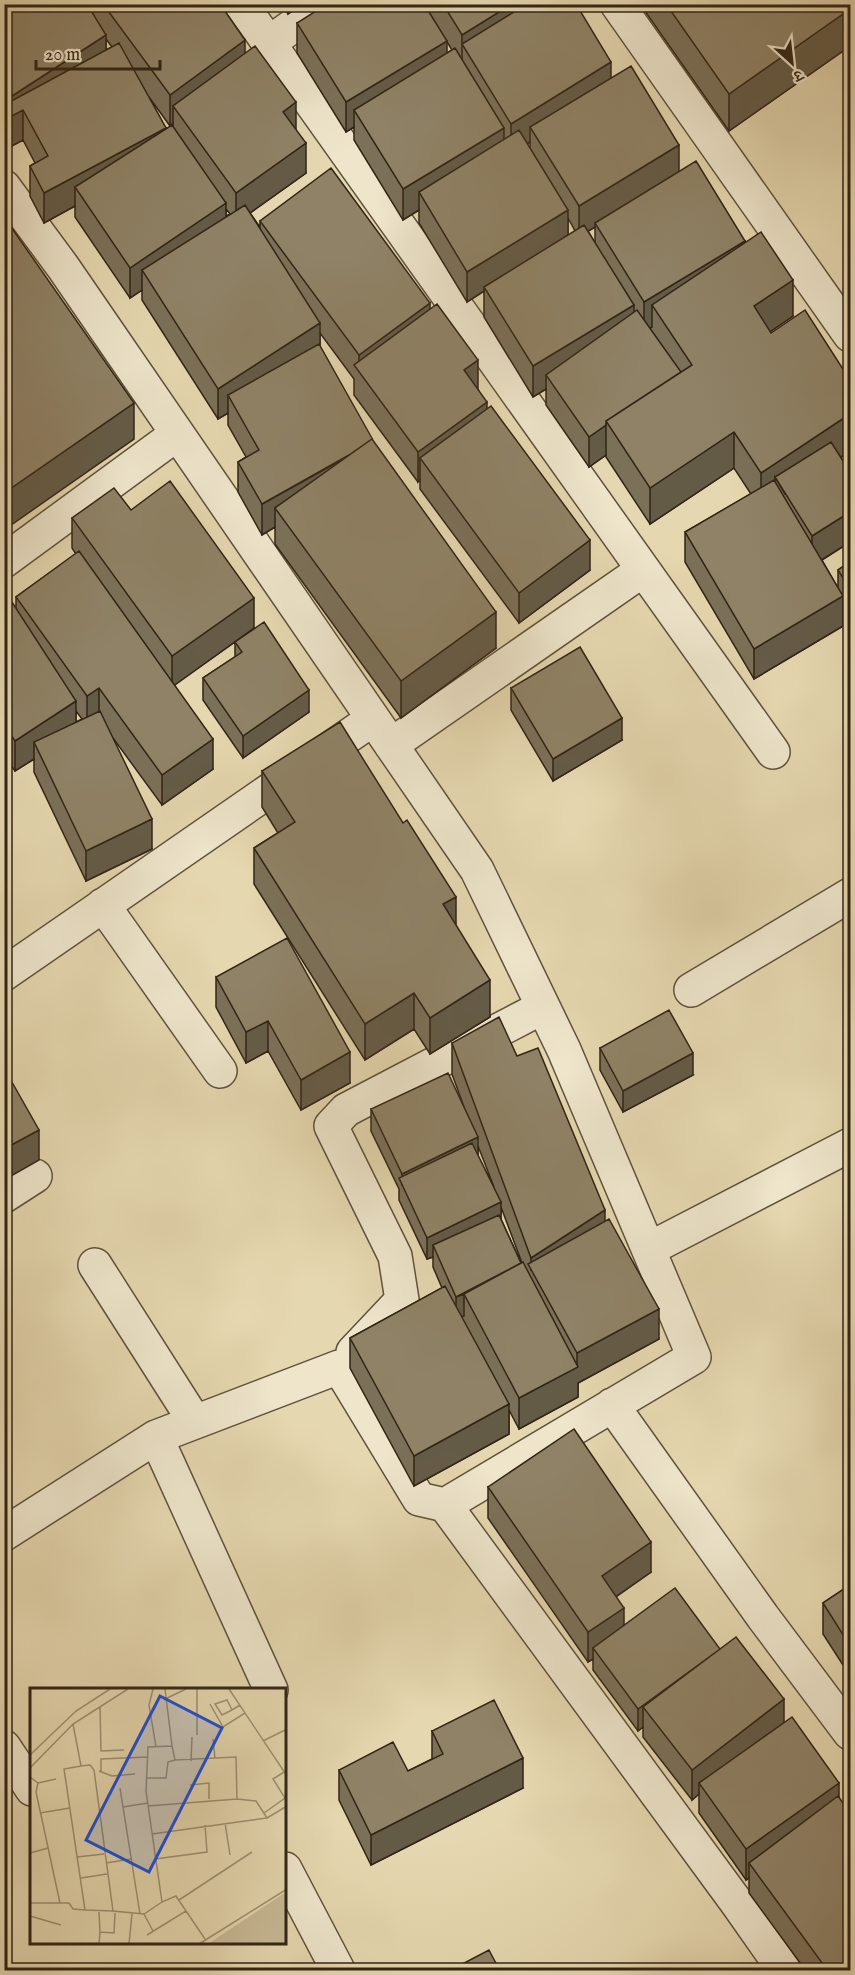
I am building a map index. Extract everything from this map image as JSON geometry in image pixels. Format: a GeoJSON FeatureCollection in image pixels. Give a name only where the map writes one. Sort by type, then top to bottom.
{"type":"FeatureCollection","features":[{"type":"Feature","properties":{"kind":"street"},"geometry":{"type":"LineString","coordinates":[[241,4],[773,752]]}},
{"type":"Feature","properties":{"kind":"street"},"geometry":{"type":"LineString","coordinates":[[268,43],[323,4]]}},
{"type":"Feature","properties":{"kind":"street"},"geometry":{"type":"LineString","coordinates":[[617,4],[850,335]]}},
{"type":"Feature","properties":{"kind":"street"},"geometry":{"type":"LineString","coordinates":[[4,188],[63,267],[477,870],[564,1050],[694,1357],[445,1504],[418,1499],[339,1367]]}},
{"type":"Feature","properties":{"kind":"street"},"geometry":{"type":"LineString","coordinates":[[4,561],[177,434]]}},
{"type":"Feature","properties":{"kind":"street"},"geometry":{"type":"LineString","coordinates":[[391,745],[643,570]]}},
{"type":"Feature","properties":{"kind":"street"},"geometry":{"type":"LineString","coordinates":[[4,974],[373,718]]}},
{"type":"Feature","properties":{"kind":"street"},"geometry":{"type":"LineString","coordinates":[[691,990],[850,895]]}},
{"type":"Feature","properties":{"kind":"street"},"geometry":{"type":"LineString","coordinates":[[103,905],[220,1071]]}},
{"type":"Feature","properties":{"kind":"street"},"geometry":{"type":"LineString","coordinates":[[4,1534],[156,1437],[339,1367],[402,1300],[395,1256],[331,1126],[346,1110],[543,1007]]}},
{"type":"Feature","properties":{"kind":"street"},"geometry":{"type":"LineString","coordinates":[[648,1249],[850,1145]]}},
{"type":"Feature","properties":{"kind":"street"},"geometry":{"type":"LineString","coordinates":[[4,1196],[35,1176]]}},
{"type":"Feature","properties":{"kind":"street"},"geometry":{"type":"LineString","coordinates":[[95,1265],[195,1422]]}},
{"type":"Feature","properties":{"kind":"street"},"geometry":{"type":"LineString","coordinates":[[612,1405],[763,1617],[850,1733]]}},
{"type":"Feature","properties":{"kind":"street"},"geometry":{"type":"LineString","coordinates":[[156,1437],[270,1688]]}},
{"type":"Feature","properties":{"kind":"street"},"geometry":{"type":"LineString","coordinates":[[445,1504],[737,1903],[784,1971]]}},
{"type":"Feature","properties":{"kind":"street"},"geometry":{"type":"LineString","coordinates":[[4,1747],[30,1786]]}},
{"type":"Feature","properties":{"kind":"street"},"geometry":{"type":"LineString","coordinates":[[286,1871],[338,1971]]}},
{"type":"Feature","properties":{"kind":"building"},"geometry":{"type":"Polygon","coordinates":[[[4,4],[87,4],[106,35],[9,98],[4,92],[4,4]]]}},
{"type":"Feature","properties":{"kind":"building"},"geometry":{"type":"Polygon","coordinates":[[[103,4],[220,4],[245,40],[170,95],[103,4]]]}},
{"type":"Feature","properties":{"kind":"building"},"geometry":{"type":"Polygon","coordinates":[[[327,4],[424,4],[447,41],[346,102],[297,23],[327,4]]]}},
{"type":"Feature","properties":{"kind":"building"},"geometry":{"type":"Polygon","coordinates":[[[443,4],[512,4],[462,35],[443,4]]]}},
{"type":"Feature","properties":{"kind":"building"},"geometry":{"type":"Polygon","coordinates":[[[527,4],[576,4],[611,62],[511,124],[462,44],[527,4]]]}},
{"type":"Feature","properties":{"kind":"building"},"geometry":{"type":"Polygon","coordinates":[[[666,4],[847,4],[850,9],[729,94],[666,4]]]}},
{"type":"Feature","properties":{"kind":"building"},"geometry":{"type":"Polygon","coordinates":[[[119,43],[166,128],[44,193],[30,166],[48,156],[23,110],[6,119],[4,105],[119,43]]]}},
{"type":"Feature","properties":{"kind":"building"},"geometry":{"type":"Polygon","coordinates":[[[255,46],[296,102],[283,112],[306,143],[236,193],[173,106],[255,46]]]}},
{"type":"Feature","properties":{"kind":"building"},"geometry":{"type":"Polygon","coordinates":[[[455,48],[504,128],[403,189],[354,110],[455,48]]]}},
{"type":"Feature","properties":{"kind":"building"},"geometry":{"type":"Polygon","coordinates":[[[631,66],[679,145],[579,206],[530,127],[631,66]]]}},
{"type":"Feature","properties":{"kind":"building"},"geometry":{"type":"Polygon","coordinates":[[[172,125],[226,203],[130,268],[75,187],[172,125]]]}},
{"type":"Feature","properties":{"kind":"building"},"geometry":{"type":"Polygon","coordinates":[[[519,130],[568,210],[467,272],[419,192],[519,130]]]}},
{"type":"Feature","properties":{"kind":"building"},"geometry":{"type":"Polygon","coordinates":[[[696,161],[745,241],[644,302],[595,223],[696,161]]]}},
{"type":"Feature","properties":{"kind":"building"},"geometry":{"type":"Polygon","coordinates":[[[331,168],[430,303],[359,355],[260,221],[331,168]]]}},
{"type":"Feature","properties":{"kind":"building"},"geometry":{"type":"Polygon","coordinates":[[[245,205],[320,323],[218,389],[142,270],[245,205]]]}},
{"type":"Feature","properties":{"kind":"building"},"geometry":{"type":"Polygon","coordinates":[[[4,217],[134,403],[4,493],[4,217]]]}},
{"type":"Feature","properties":{"kind":"building"},"geometry":{"type":"Polygon","coordinates":[[[584,225],[634,305],[533,366],[484,287],[584,225]]]}},
{"type":"Feature","properties":{"kind":"building"},"geometry":{"type":"Polygon","coordinates":[[[761,232],[793,280],[754,306],[771,333],[805,310],[850,380],[850,414],[761,473],[734,432],[650,488],[606,421],[692,365],[652,305],[761,232]]]}},
{"type":"Feature","properties":{"kind":"building"},"geometry":{"type":"Polygon","coordinates":[[[437,304],[478,360],[464,370],[487,402],[418,452],[354,365],[437,304]]]}},
{"type":"Feature","properties":{"kind":"building"},"geometry":{"type":"Polygon","coordinates":[[[637,310],[681,372],[606,421],[606,425],[589,437],[546,375],[637,310]]]}},
{"type":"Feature","properties":{"kind":"building"},"geometry":{"type":"Polygon","coordinates":[[[319,344],[373,440],[262,504],[238,462],[259,450],[228,395],[319,344]]]}},
{"type":"Feature","properties":{"kind":"building"},"geometry":{"type":"Polygon","coordinates":[[[491,406],[590,540],[519,593],[420,458],[491,406]]]}},
{"type":"Feature","properties":{"kind":"building"},"geometry":{"type":"Polygon","coordinates":[[[372,439],[496,612],[401,681],[275,508],[372,439]]]}},
{"type":"Feature","properties":{"kind":"building"},"geometry":{"type":"Polygon","coordinates":[[[831,442],[850,472],[850,512],[812,536],[775,477],[831,442]]]}},
{"type":"Feature","properties":{"kind":"building"},"geometry":{"type":"Polygon","coordinates":[[[774,480],[843,596],[754,649],[685,532],[774,480]]]}},
{"type":"Feature","properties":{"kind":"building"},"geometry":{"type":"Polygon","coordinates":[[[170,481],[254,598],[172,656],[72,518],[114,488],[131,510],[170,481]]]}},
{"type":"Feature","properties":{"kind":"building"},"geometry":{"type":"Polygon","coordinates":[[[79,551],[213,739],[162,775],[99,688],[87,696],[16,597],[79,551]]]}},
{"type":"Feature","properties":{"kind":"building"},"geometry":{"type":"Polygon","coordinates":[[[850,562],[850,589],[838,570],[850,562]]]}},
{"type":"Feature","properties":{"kind":"building"},"geometry":{"type":"Polygon","coordinates":[[[10,599],[76,701],[15,741],[4,725],[4,603],[10,599]]]}},
{"type":"Feature","properties":{"kind":"building"},"geometry":{"type":"Polygon","coordinates":[[[264,622],[309,690],[243,736],[203,678],[242,652],[235,642],[264,622]]]}},
{"type":"Feature","properties":{"kind":"building"},"geometry":{"type":"Polygon","coordinates":[[[580,647],[622,718],[553,759],[511,688],[580,647]]]}},
{"type":"Feature","properties":{"kind":"building"},"geometry":{"type":"Polygon","coordinates":[[[100,711],[152,819],[86,851],[34,742],[100,711]]]}},
{"type":"Feature","properties":{"kind":"building"},"geometry":{"type":"Polygon","coordinates":[[[340,722],[403,823],[407,820],[456,897],[443,904],[490,980],[430,1018],[414,993],[365,1024],[254,848],[295,822],[262,771],[340,722]]]}},
{"type":"Feature","properties":{"kind":"building"},"geometry":{"type":"Polygon","coordinates":[[[287,938],[350,1052],[301,1080],[268,1021],[246,1032],[216,977],[287,938]]]}},
{"type":"Feature","properties":{"kind":"building"},"geometry":{"type":"Polygon","coordinates":[[[669,1010],[693,1053],[623,1091],[600,1048],[669,1010]]]}},
{"type":"Feature","properties":{"kind":"building"},"geometry":{"type":"Polygon","coordinates":[[[499,1017],[517,1056],[538,1048],[605,1210],[531,1258],[452,1043],[499,1017]]]}},
{"type":"Feature","properties":{"kind":"building"},"geometry":{"type":"Polygon","coordinates":[[[4,1068],[39,1130],[4,1149],[4,1068]]]}},
{"type":"Feature","properties":{"kind":"building"},"geometry":{"type":"Polygon","coordinates":[[[448,1073],[478,1137],[402,1174],[371,1109],[448,1073]]]}},
{"type":"Feature","properties":{"kind":"building"},"geometry":{"type":"Polygon","coordinates":[[[472,1143],[501,1202],[427,1238],[399,1178],[472,1143]]]}},
{"type":"Feature","properties":{"kind":"building"},"geometry":{"type":"Polygon","coordinates":[[[499,1215],[521,1263],[456,1297],[433,1245],[499,1215]]]}},
{"type":"Feature","properties":{"kind":"building"},"geometry":{"type":"Polygon","coordinates":[[[609,1219],[659,1309],[577,1353],[528,1264],[609,1219]]]}},
{"type":"Feature","properties":{"kind":"building"},"geometry":{"type":"Polygon","coordinates":[[[523,1262],[578,1367],[519,1398],[464,1294],[523,1262]]]}},
{"type":"Feature","properties":{"kind":"building"},"geometry":{"type":"Polygon","coordinates":[[[445,1286],[509,1404],[414,1456],[350,1338],[445,1286]]]}},
{"type":"Feature","properties":{"kind":"building"},"geometry":{"type":"Polygon","coordinates":[[[850,1317],[850,1331],[844,1321],[850,1317]]]}},
{"type":"Feature","properties":{"kind":"building"},"geometry":{"type":"Polygon","coordinates":[[[574,1429],[651,1542],[602,1576],[624,1608],[588,1632],[488,1487],[574,1429]]]}},
{"type":"Feature","properties":{"kind":"building"},"geometry":{"type":"Polygon","coordinates":[[[850,1585],[850,1646],[823,1603],[850,1585]]]}},
{"type":"Feature","properties":{"kind":"building"},"geometry":{"type":"Polygon","coordinates":[[[675,1588],[720,1649],[638,1709],[593,1648],[675,1588]]]}},
{"type":"Feature","properties":{"kind":"building"},"geometry":{"type":"Polygon","coordinates":[[[736,1637],[784,1699],[692,1770],[643,1707],[736,1637]]]}},
{"type":"Feature","properties":{"kind":"building"},"geometry":{"type":"Polygon","coordinates":[[[494,1700],[523,1758],[371,1835],[339,1770],[393,1742],[408,1771],[443,1754],[432,1731],[494,1700]]]}},
{"type":"Feature","properties":{"kind":"building"},"geometry":{"type":"Polygon","coordinates":[[[792,1717],[839,1783],[746,1849],[699,1783],[792,1717]]]}},
{"type":"Feature","properties":{"kind":"building"},"geometry":{"type":"Polygon","coordinates":[[[838,1796],[850,1813],[850,1971],[828,1971],[749,1863],[838,1796]]]}},
{"type":"Feature","properties":{"kind":"building"},"geometry":{"type":"Polygon","coordinates":[[[489,1950],[500,1971],[449,1971],[489,1950]]]}}]}
